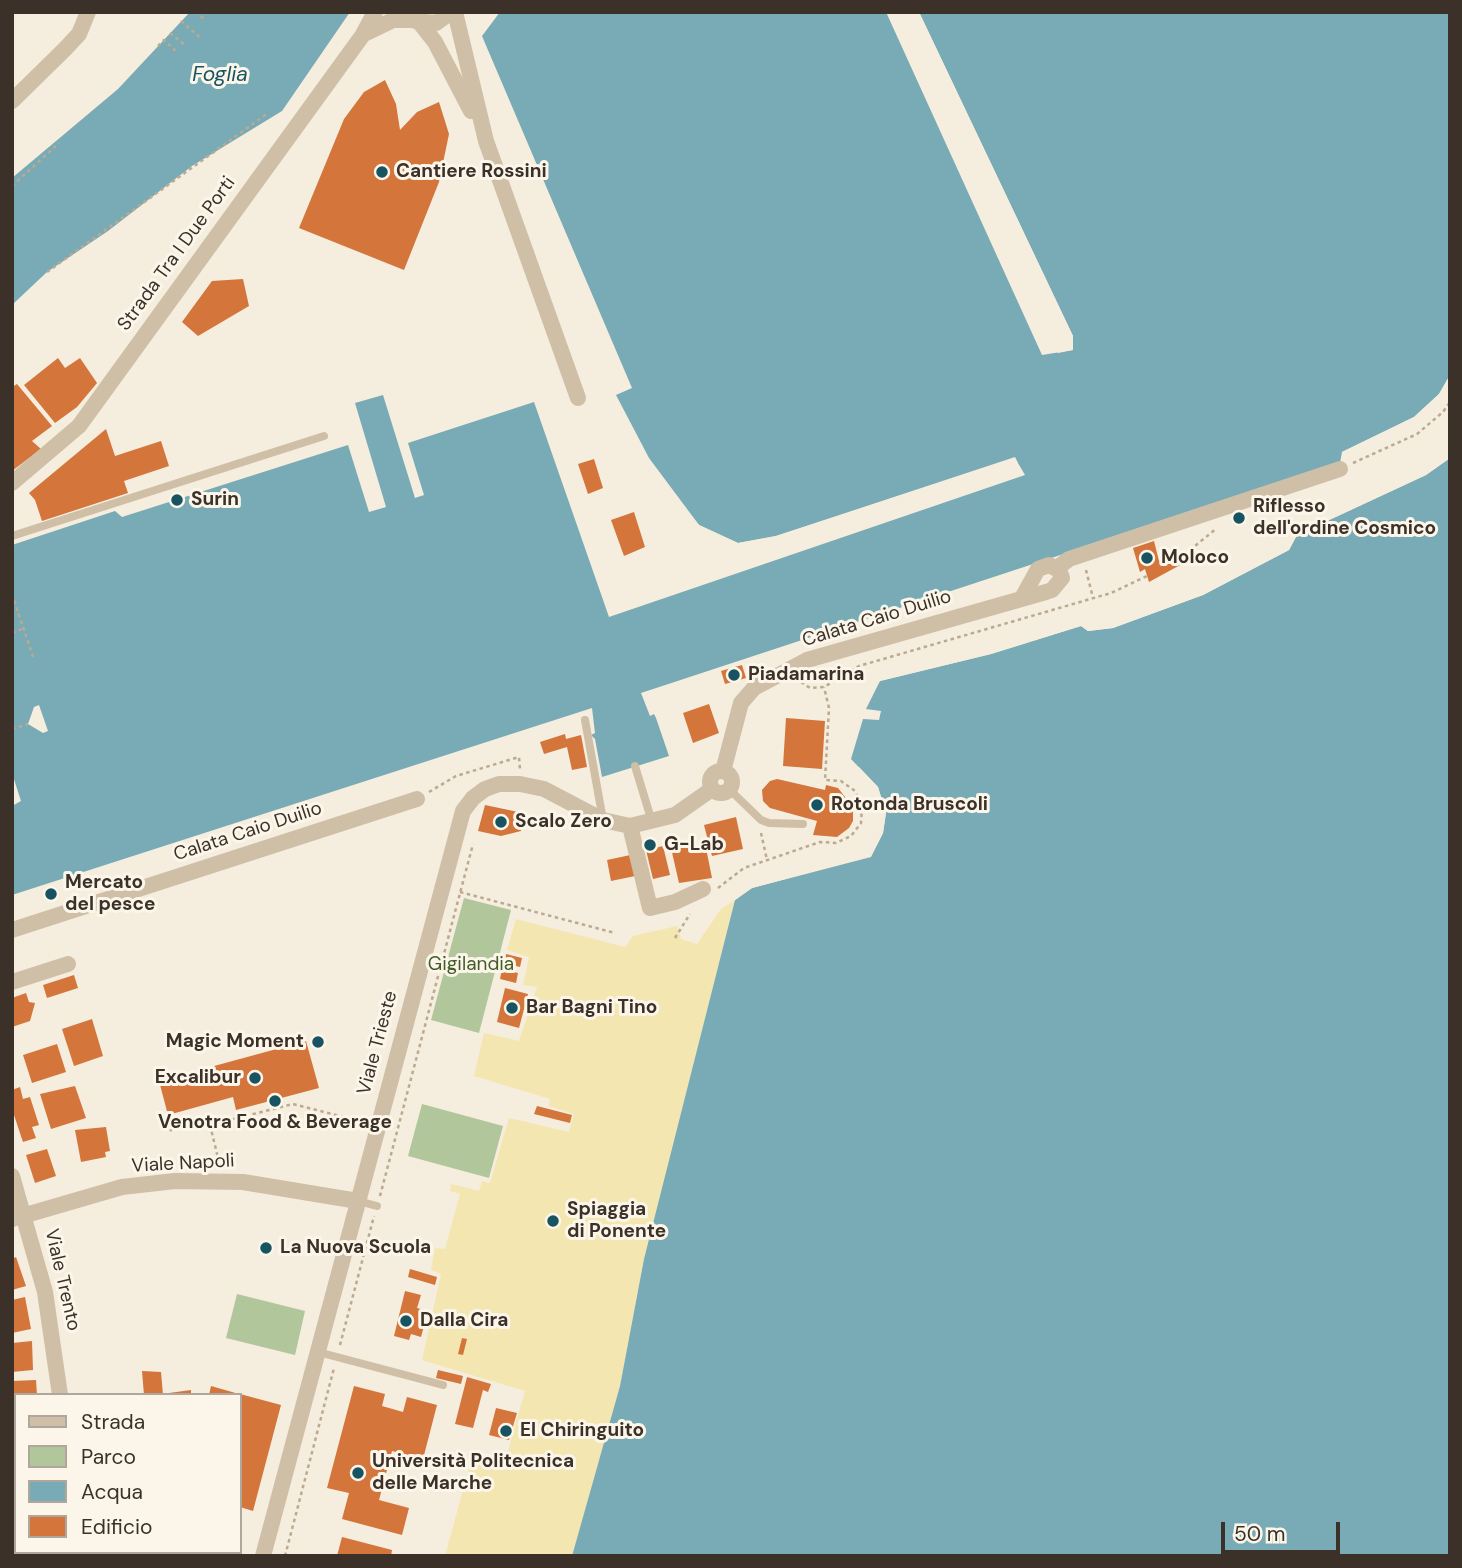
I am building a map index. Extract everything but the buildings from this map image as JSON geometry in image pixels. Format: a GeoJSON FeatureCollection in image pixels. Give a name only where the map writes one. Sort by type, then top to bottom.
{"type":"FeatureCollection","features":[{"type":"Feature","properties":{"kind":"street"},"geometry":{"type":"LineString","coordinates":[[12,101],[72,42],[88,12]]}},
{"type":"Feature","properties":{"kind":"street","name":"Strada Tra I Due Porti"},"geometry":{"type":"LineString","coordinates":[[12,484],[79,426],[362,36],[375,12]]}},
{"type":"Feature","properties":{"kind":"street","name":"Strada Tra I Due Porti"},"geometry":{"type":"LineString","coordinates":[[362,36],[393,20],[413,18],[436,23],[453,12],[486,141],[578,398]]}},
{"type":"Feature","properties":{"kind":"street","name":"Strada Tra I Due Porti"},"geometry":{"type":"LineString","coordinates":[[413,18],[446,60],[486,141]]}},
{"type":"Feature","properties":{"kind":"street","name":"Calata Caio Duilio"},"geometry":{"type":"LineString","coordinates":[[721,789],[732,778],[723,771],[741,703],[754,688],[807,660],[1022,598],[1059,584],[1062,578],[1057,568],[1082,555],[1340,469]]}},
{"type":"Feature","properties":{"kind":"street","name":"Viale Trieste"},"geometry":{"type":"LineString","coordinates":[[263,1556],[463,811],[472,798],[485,789],[499,784],[520,784],[544,789],[603,820],[630,826],[675,815],[721,789]]}},
{"type":"Feature","properties":{"kind":"street","name":"Calata Caio Duilio"},"geometry":{"type":"LineString","coordinates":[[12,930],[417,799]]}},
{"type":"Feature","properties":{"kind":"street"},"geometry":{"type":"LineString","coordinates":[[630,826],[650,908],[675,902],[704,889]]}},
{"type":"Feature","properties":{"kind":"street"},"geometry":{"type":"LineString","coordinates":[[12,982],[68,964]]}},
{"type":"Feature","properties":{"kind":"street","name":"Viale Trento"},"geometry":{"type":"LineString","coordinates":[[12,1176],[18,1217],[45,1292],[60,1393]]}},
{"type":"Feature","properties":{"kind":"street","name":"Viale Napoli"},"geometry":{"type":"LineString","coordinates":[[18,1217],[122,1187],[175,1181],[220,1181],[358,1201]]}},
{"type":"Feature","properties":{"kind":"lane"},"geometry":{"type":"LineString","coordinates":[[12,536],[324,436]]}},
{"type":"Feature","properties":{"kind":"lane"},"geometry":{"type":"LineString","coordinates":[[585,720],[603,820]]}},
{"type":"Feature","properties":{"kind":"lane"},"geometry":{"type":"LineString","coordinates":[[635,766],[652,822]]}},
{"type":"Feature","properties":{"kind":"lane"},"geometry":{"type":"LineString","coordinates":[[721,789],[761,820],[769,823],[803,824]]}},
{"type":"Feature","properties":{"kind":"lane"},"geometry":{"type":"LineString","coordinates":[[358,1201],[377,1206]]}},
{"type":"Feature","properties":{"kind":"lane"},"geometry":{"type":"LineString","coordinates":[[318,1352],[443,1385]]}},
{"type":"Feature","properties":{"kind":"path"},"geometry":{"type":"LineString","coordinates":[[195,12],[206,20]]}},
{"type":"Feature","properties":{"kind":"path"},"geometry":{"type":"LineString","coordinates":[[181,21],[202,39]]}},
{"type":"Feature","properties":{"kind":"path"},"geometry":{"type":"LineString","coordinates":[[170,33],[185,45]]}},
{"type":"Feature","properties":{"kind":"path"},"geometry":{"type":"LineString","coordinates":[[158,46],[164,40],[178,53]]}},
{"type":"Feature","properties":{"kind":"path"},"geometry":{"type":"LineString","coordinates":[[47,272],[268,113]]}},
{"type":"Feature","properties":{"kind":"path"},"geometry":{"type":"LineString","coordinates":[[12,186],[59,143]]}},
{"type":"Feature","properties":{"kind":"path"},"geometry":{"type":"LineString","coordinates":[[1340,469],[1417,434],[1443,412],[1450,402]]}},
{"type":"Feature","properties":{"kind":"path"},"geometry":{"type":"LineString","coordinates":[[1179,559],[1226,520]]}},
{"type":"Feature","properties":{"kind":"path"},"geometry":{"type":"LineString","coordinates":[[1082,555],[1093,597]]}},
{"type":"Feature","properties":{"kind":"path"},"geometry":{"type":"LineString","coordinates":[[788,671],[810,688],[824,687],[859,666],[1093,597],[1147,576]]}},
{"type":"Feature","properties":{"kind":"path"},"geometry":{"type":"LineString","coordinates":[[12,594],[33,657]]}},
{"type":"Feature","properties":{"kind":"path"},"geometry":{"type":"LineString","coordinates":[[12,632],[24,629]]}},
{"type":"Feature","properties":{"kind":"path"},"geometry":{"type":"LineString","coordinates":[[12,729],[28,724]]}},
{"type":"Feature","properties":{"kind":"path"},"geometry":{"type":"LineString","coordinates":[[761,820],[761,841],[767,860]]}},
{"type":"Feature","properties":{"kind":"path"},"geometry":{"type":"LineString","coordinates":[[460,892],[615,933]]}},
{"type":"Feature","properties":{"kind":"path"},"geometry":{"type":"LineString","coordinates":[[210,1125],[293,1104],[366,1123]]}},
{"type":"Feature","properties":{"kind":"path"},"geometry":{"type":"LineString","coordinates":[[170,1131],[175,1126],[206,1118],[220,1166],[220,1181]]}},
{"type":"Feature","properties":{"kind":"green space","name":"Gigilandia"},"geometry":{"type":"Polygon","coordinates":[[[464,898],[511,910],[479,1033],[431,1020],[464,898]]]}},
{"type":"Feature","properties":{"kind":"green space"},"geometry":{"type":"Polygon","coordinates":[[[422,1104],[503,1126],[489,1178],[408,1156],[422,1104]]]}},
{"type":"Feature","properties":{"kind":"green space"},"geometry":{"type":"Polygon","coordinates":[[[237,1294],[305,1311],[295,1355],[226,1338],[237,1294]]]}},
{"type":"Feature","properties":{"kind":"sand","name":"Spiaggia di Ponente"},"geometry":{"type":"Polygon","coordinates":[[[735,900],[644,1259],[620,1386],[572,1556],[445,1556],[471,1461],[503,1469],[525,1391],[422,1360],[441,1274],[431,1270],[435,1248],[445,1249],[460,1194],[450,1191],[451,1184],[479,1191],[482,1181],[490,1183],[509,1118],[569,1132],[574,1114],[549,1106],[550,1099],[474,1076],[484,1033],[519,1041],[537,987],[523,985],[529,957],[507,950],[516,919],[625,947],[633,936],[677,926],[681,939],[697,944],[721,909],[735,900]]]}},
{"type":"Feature","properties":{"kind":"water","name":"Foglia"},"geometry":{"type":"Polygon","coordinates":[[[190,12],[350,12],[282,111],[192,166],[108,231],[47,272],[12,305],[12,178],[118,89],[190,12]]]}},
{"type":"Feature","properties":{"kind":"water"},"geometry":{"type":"Polygon","coordinates":[[[500,12],[886,12],[1042,355],[1073,350],[1073,336],[919,12],[1450,12],[1450,375],[1439,394],[1414,417],[1342,452],[1340,463],[641,693],[650,716],[654,714],[656,718],[669,756],[602,777],[595,739],[591,735],[595,733],[592,708],[12,895],[12,806],[21,801],[12,773],[12,545],[115,511],[122,517],[348,445],[369,512],[386,507],[355,403],[383,395],[415,498],[424,495],[408,443],[534,402],[609,617],[1025,475],[1015,458],[776,536],[738,543],[699,525],[649,458],[616,395],[632,388],[482,36],[500,12]]]}},
{"type":"Feature","properties":{"kind":"water"},"geometry":{"type":"Polygon","coordinates":[[[1450,458],[1450,1556],[572,1556],[620,1386],[644,1259],[735,900],[752,888],[871,856],[883,833],[886,813],[878,787],[851,759],[863,719],[879,720],[881,711],[866,709],[880,681],[991,654],[1081,626],[1088,631],[1113,628],[1203,595],[1289,550],[1297,535],[1426,475],[1450,458]]]}},
{"type":"Feature","properties":{"kind":"pier"},"geometry":{"type":"Polygon","coordinates":[[[916,12],[919,12],[1073,336],[1073,350],[1058,353],[1056,350],[1070,347],[1069,337],[916,12]]]}},
{"type":"Feature","properties":{"kind":"pier"},"geometry":{"type":"Polygon","coordinates":[[[1450,375],[1450,382],[1442,396],[1416,420],[1348,453],[1342,452],[1414,417],[1439,394],[1450,375]]]}},
{"type":"Feature","properties":{"kind":"pier"},"geometry":{"type":"Polygon","coordinates":[[[1450,455],[1450,458],[1426,475],[1297,535],[1289,550],[1203,595],[1113,628],[1088,631],[1081,626],[991,654],[880,681],[874,686],[879,678],[990,651],[1080,622],[1089,628],[1112,625],[1202,592],[1287,547],[1295,532],[1424,472],[1450,455]]]}},
{"type":"Feature","properties":{"kind":"pier"},"geometry":{"type":"Polygon","coordinates":[[[1015,457],[1018,463],[777,539],[739,547],[697,528],[681,508],[686,509],[699,525],[738,543],[776,536],[1015,457]]]}},
{"type":"Feature","properties":{"kind":"pier"},"geometry":{"type":"Polygon","coordinates":[[[39,705],[48,731],[43,733],[28,724],[34,707],[39,705]]]}},
{"type":"Feature","properties":{"kind":"pier"},"geometry":{"type":"Polygon","coordinates":[[[859,767],[878,787],[886,813],[883,833],[871,857],[752,888],[731,903],[733,898],[751,884],[868,854],[880,832],[882,814],[874,789],[854,768],[859,767]]]}},
{"type":"Feature","properties":{"kind":"place","name":"Cantiere Rossini"},"geometry":{"type":"Point","coordinates":[382,172]}},
{"type":"Feature","properties":{"kind":"place","name":"Surin"},"geometry":{"type":"Point","coordinates":[177,500]}},
{"type":"Feature","properties":{"kind":"place","name":"Riflesso dell'ordine Cosmico"},"geometry":{"type":"Point","coordinates":[1239,518]}},
{"type":"Feature","properties":{"kind":"place","name":"Moloco"},"geometry":{"type":"Point","coordinates":[1147,558]}},
{"type":"Feature","properties":{"kind":"place","name":"Piadamarina"},"geometry":{"type":"Point","coordinates":[734,675]}},
{"type":"Feature","properties":{"kind":"place","name":"Rotonda Bruscoli"},"geometry":{"type":"Point","coordinates":[817,805]}},
{"type":"Feature","properties":{"kind":"place","name":"Scalo Zero"},"geometry":{"type":"Point","coordinates":[501,822]}},
{"type":"Feature","properties":{"kind":"place","name":"G-Lab"},"geometry":{"type":"Point","coordinates":[650,845]}},
{"type":"Feature","properties":{"kind":"place","name":"Mercato del pesce"},"geometry":{"type":"Point","coordinates":[51,894]}},
{"type":"Feature","properties":{"kind":"place","name":"Bar Bagni Tino"},"geometry":{"type":"Point","coordinates":[512,1008]}},
{"type":"Feature","properties":{"kind":"place","name":"Magic Moment"},"geometry":{"type":"Point","coordinates":[318,1042]}},
{"type":"Feature","properties":{"kind":"place","name":"Excalibur"},"geometry":{"type":"Point","coordinates":[255,1078]}},
{"type":"Feature","properties":{"kind":"place","name":"Venotra Food & Beverage"},"geometry":{"type":"Point","coordinates":[275,1101]}},
{"type":"Feature","properties":{"kind":"place","name":"Spiaggia di Ponente"},"geometry":{"type":"Point","coordinates":[553,1221]}},
{"type":"Feature","properties":{"kind":"place","name":"La Nuova Scuola"},"geometry":{"type":"Point","coordinates":[266,1248]}},
{"type":"Feature","properties":{"kind":"place","name":"Dalla Cira"},"geometry":{"type":"Point","coordinates":[406,1321]}},
{"type":"Feature","properties":{"kind":"place","name":"El Chiringuito"},"geometry":{"type":"Point","coordinates":[506,1431]}},
{"type":"Feature","properties":{"kind":"place","name":"Università Politecnica delle Marche"},"geometry":{"type":"Point","coordinates":[358,1473]}}]}
